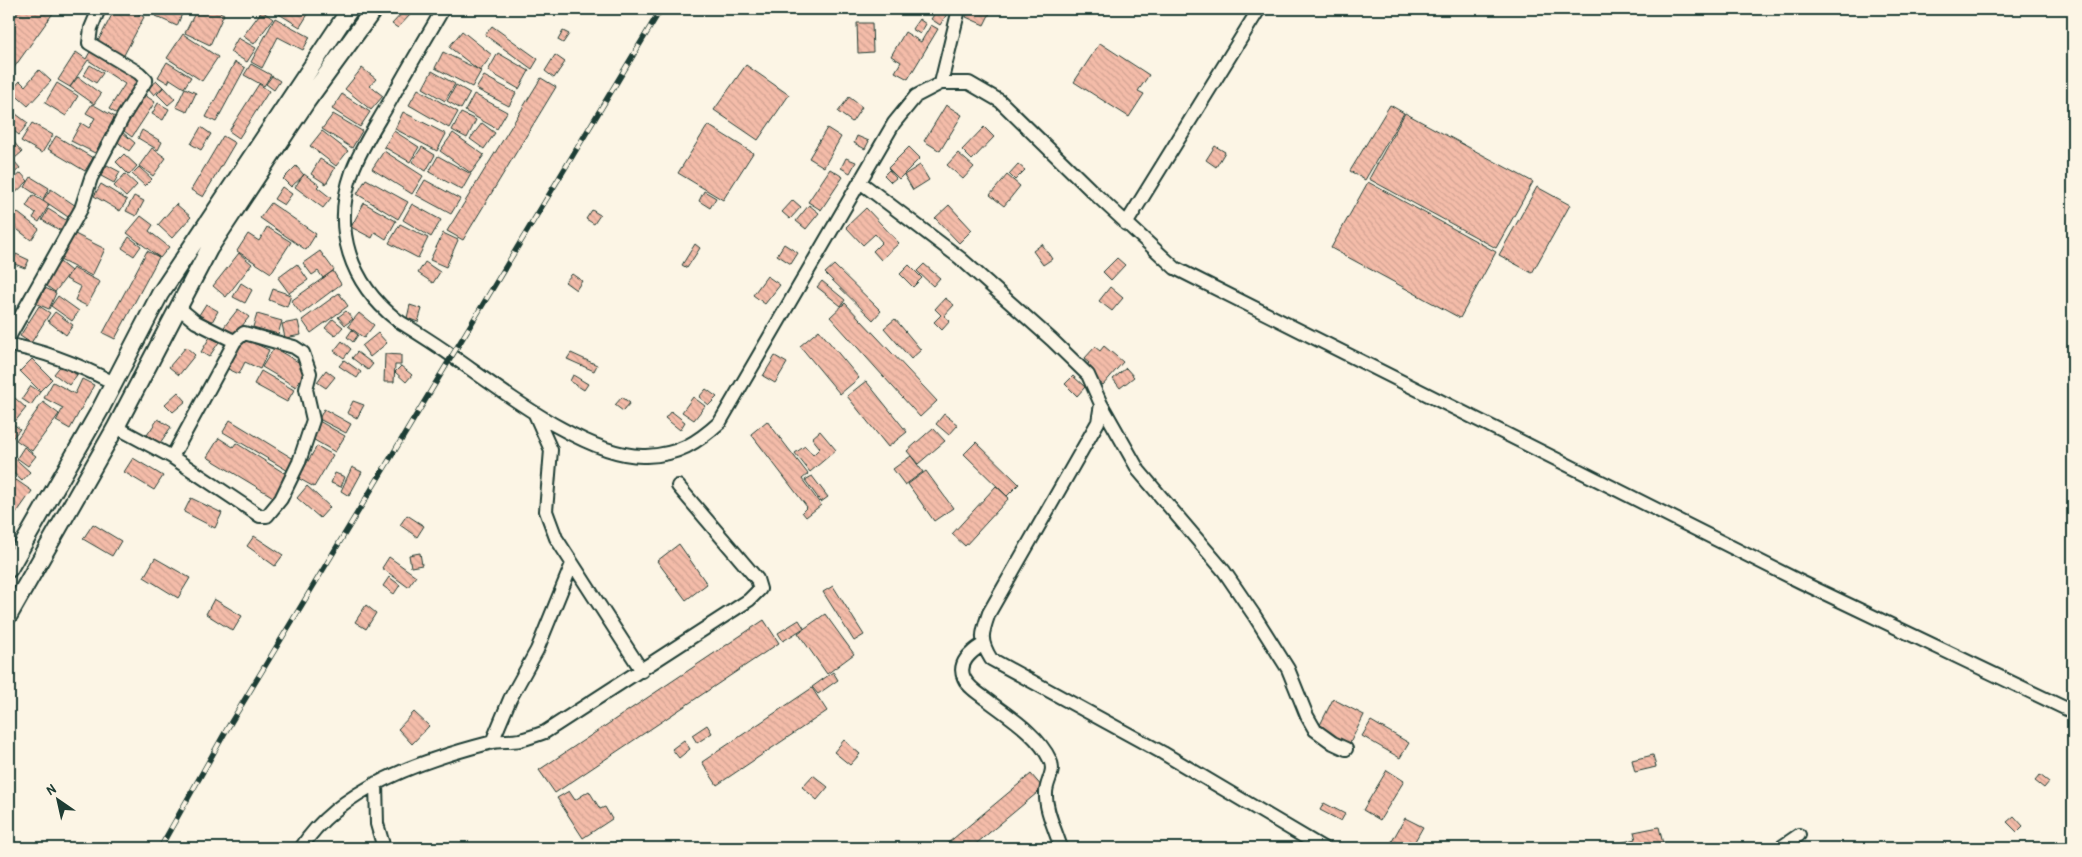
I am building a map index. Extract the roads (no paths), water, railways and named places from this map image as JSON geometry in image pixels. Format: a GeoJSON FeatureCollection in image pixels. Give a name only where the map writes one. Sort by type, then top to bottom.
{"type":"FeatureCollection","features":[{"type":"Feature","properties":{"kind":"street"},"geometry":{"type":"LineString","coordinates":[[9,337],[81,209],[91,178],[123,117],[146,80],[139,73],[89,43],[91,28],[99,9]]}},
{"type":"Feature","properties":{"kind":"street"},"geometry":{"type":"LineString","coordinates":[[9,569],[114,383],[160,294],[350,9]]}},
{"type":"Feature","properties":{"kind":"street"},"geometry":{"type":"LineString","coordinates":[[9,615],[116,428],[209,249],[308,101],[374,9]]}},
{"type":"Feature","properties":{"kind":"street"},"geometry":{"type":"LineString","coordinates":[[443,9],[369,137],[352,172],[344,208],[345,238],[352,267],[366,290],[380,307],[535,414],[605,450],[644,456],[674,452],[699,441],[720,422],[894,123],[916,96],[941,83],[969,83],[1000,101],[1126,224],[1175,268],[1801,582],[2073,712]]}},
{"type":"Feature","properties":{"kind":"street"},"geometry":{"type":"LineString","coordinates":[[941,83],[959,9]]}},
{"type":"Feature","properties":{"kind":"street"},"geometry":{"type":"LineString","coordinates":[[1126,224],[1259,9]]}},
{"type":"Feature","properties":{"kind":"street"},"geometry":{"type":"LineString","coordinates":[[860,182],[960,258],[1052,340],[1088,375],[1139,471],[1224,571],[1254,615],[1288,669],[1307,716],[1315,730],[1333,743],[1346,749]]}},
{"type":"Feature","properties":{"kind":"street"},"geometry":{"type":"LineString","coordinates":[[179,308],[196,322],[235,341]]}},
{"type":"Feature","properties":{"kind":"street"},"geometry":{"type":"LineString","coordinates":[[116,428],[172,457],[260,516],[267,516],[282,499],[299,462],[313,420],[306,389],[310,373],[308,362],[303,353],[294,347],[244,333],[235,341],[172,457]]}},
{"type":"Feature","properties":{"kind":"street"},"geometry":{"type":"LineString","coordinates":[[9,345],[80,366],[114,383]]}},
{"type":"Feature","properties":{"kind":"street"},"geometry":{"type":"LineString","coordinates":[[1102,404],[1098,422],[989,613],[983,630],[982,645],[991,659],[1008,670],[1163,753],[1322,848]]}},
{"type":"Feature","properties":{"kind":"street"},"geometry":{"type":"LineString","coordinates":[[535,414],[550,450],[546,511],[556,538],[642,671]]}},
{"type":"Feature","properties":{"kind":"street"},"geometry":{"type":"LineString","coordinates":[[300,848],[313,829],[338,808],[376,783],[441,758],[492,742],[519,740],[545,732],[749,600],[760,589],[757,579],[678,486]]}},
{"type":"Feature","properties":{"kind":"street"},"geometry":{"type":"LineString","coordinates":[[492,742],[510,699],[537,650],[572,564]]}},
{"type":"Feature","properties":{"kind":"street"},"geometry":{"type":"LineString","coordinates":[[982,645],[971,652],[965,660],[962,669],[964,679],[976,691],[1032,735],[1044,748],[1051,762],[1052,774],[1046,791],[1047,803],[1061,848]]}},
{"type":"Feature","properties":{"kind":"street"},"geometry":{"type":"LineString","coordinates":[[376,783],[377,824],[384,848]]}},
{"type":"Feature","properties":{"kind":"street"},"geometry":{"type":"LineString","coordinates":[[1780,848],[1799,835]]}},
{"type":"Feature","properties":{"kind":"railway"},"geometry":{"type":"LineString","coordinates":[[160,848],[227,729],[661,9]]}}]}
